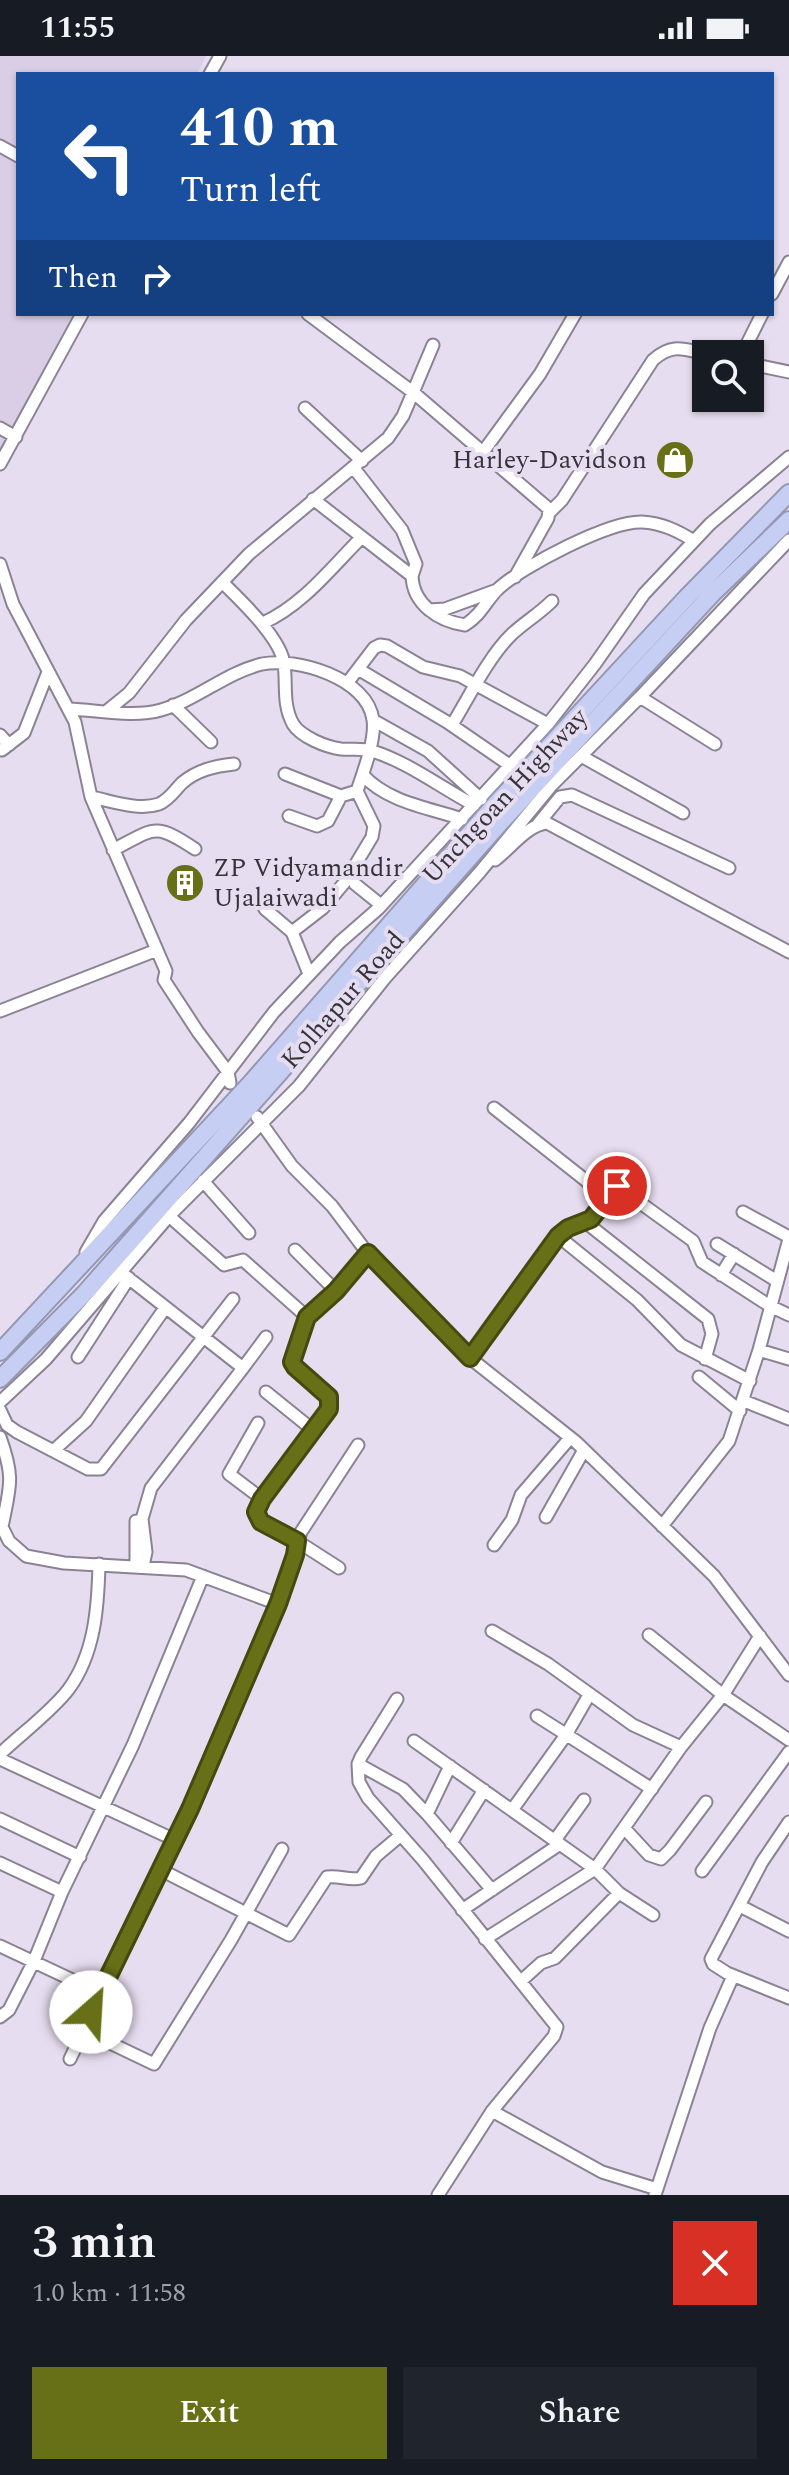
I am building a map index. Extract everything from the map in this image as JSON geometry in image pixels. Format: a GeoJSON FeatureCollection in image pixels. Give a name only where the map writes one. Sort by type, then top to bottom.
{"type":"FeatureCollection","features":[{"type":"Feature","properties":{"kind":"highway","name":"Unchgoan Highway"},"geometry":{"type":"LineString","coordinates":[[0,1352],[249,1085],[491,809],[687,597],[789,493]]}},
{"type":"Feature","properties":{"kind":"highway","name":"Kolhapur Road"},"geometry":{"type":"LineString","coordinates":[[0,1379],[84,1294],[501,822],[713,593],[789,520]]}},
{"type":"Feature","properties":{"kind":"street"},"geometry":{"type":"LineString","coordinates":[[774,290],[789,262]]}},
{"type":"Feature","properties":{"kind":"street"},"geometry":{"type":"LineString","coordinates":[[0,464],[81,316]]}},
{"type":"Feature","properties":{"kind":"street"},"geometry":{"type":"LineString","coordinates":[[311,316],[414,393],[550,512]]}},
{"type":"Feature","properties":{"kind":"street"},"geometry":{"type":"LineString","coordinates":[[483,452],[540,374],[574,316]]}},
{"type":"Feature","properties":{"kind":"street"},"geometry":{"type":"LineString","coordinates":[[749,340],[761,316]]}},
{"type":"Feature","properties":{"kind":"street"},"geometry":{"type":"LineString","coordinates":[[108,710],[129,693],[186,620],[249,554],[397,428],[433,345]]}},
{"type":"Feature","properties":{"kind":"street"},"geometry":{"type":"LineString","coordinates":[[515,577],[550,512],[562,500],[653,360],[664,350],[679,348],[692,351]]}},
{"type":"Feature","properties":{"kind":"street"},"geometry":{"type":"LineString","coordinates":[[764,367],[789,372]]}},
{"type":"Feature","properties":{"kind":"street"},"geometry":{"type":"LineString","coordinates":[[305,408],[358,464],[402,530],[416,564],[412,587],[417,598],[429,610],[444,619],[465,625],[478,616],[497,590]]}},
{"type":"Feature","properties":{"kind":"street"},"geometry":{"type":"LineString","coordinates":[[0,428],[16,437]]}},
{"type":"Feature","properties":{"kind":"street"},"geometry":{"type":"LineString","coordinates":[[78,1267],[104,1221],[229,1078],[274,1012],[340,942],[381,905],[511,766],[595,664],[644,594],[728,508],[789,457]]}},
{"type":"Feature","properties":{"kind":"street"},"geometry":{"type":"LineString","coordinates":[[313,499],[412,576]]}},
{"type":"Feature","properties":{"kind":"street"},"geometry":{"type":"LineString","coordinates":[[429,610],[445,609],[497,590],[547,558],[619,524],[655,523],[694,541]]}},
{"type":"Feature","properties":{"kind":"street"},"geometry":{"type":"LineString","coordinates":[[263,623],[295,605],[361,538]]}},
{"type":"Feature","properties":{"kind":"street"},"geometry":{"type":"LineString","coordinates":[[78,1357],[126,1276],[169,1216],[299,1086],[385,978],[552,785],[787,545]]}},
{"type":"Feature","properties":{"kind":"street"},"geometry":{"type":"LineString","coordinates":[[0,564],[13,604],[69,709],[82,747],[85,780],[166,971],[164,980],[229,1078]]}},
{"type":"Feature","properties":{"kind":"street"},"geometry":{"type":"LineString","coordinates":[[222,582],[263,623],[285,662],[283,686],[288,710],[299,730],[329,746],[369,750],[478,802]]}},
{"type":"Feature","properties":{"kind":"street"},"geometry":{"type":"LineString","coordinates":[[452,725],[513,634],[552,601]]}},
{"type":"Feature","properties":{"kind":"street"},"geometry":{"type":"LineString","coordinates":[[348,682],[374,648],[387,646],[423,667],[446,671],[477,685],[548,724]]}},
{"type":"Feature","properties":{"kind":"street"},"geometry":{"type":"LineString","coordinates":[[69,709],[159,711],[247,669],[285,662],[325,672],[348,682],[360,695],[373,720],[428,751],[478,802]]}},
{"type":"Feature","properties":{"kind":"street"},"geometry":{"type":"LineString","coordinates":[[358,669],[452,725],[511,766]]}},
{"type":"Feature","properties":{"kind":"street"},"geometry":{"type":"LineString","coordinates":[[0,735],[6,748],[24,733],[48,672]]}},
{"type":"Feature","properties":{"kind":"street"},"geometry":{"type":"LineString","coordinates":[[640,697],[715,744]]}},
{"type":"Feature","properties":{"kind":"street"},"geometry":{"type":"LineString","coordinates":[[173,705],[211,742]]}},
{"type":"Feature","properties":{"kind":"street"},"geometry":{"type":"LineString","coordinates":[[292,932],[323,908],[345,882],[372,837],[374,826],[357,791],[369,750],[373,720]]}},
{"type":"Feature","properties":{"kind":"street"},"geometry":{"type":"LineString","coordinates":[[581,756],[683,813]]}},
{"type":"Feature","properties":{"kind":"street"},"geometry":{"type":"LineString","coordinates":[[91,797],[138,806],[157,805],[198,772],[234,764]]}},
{"type":"Feature","properties":{"kind":"street"},"geometry":{"type":"LineString","coordinates":[[285,774],[341,796],[357,791]]}},
{"type":"Feature","properties":{"kind":"street"},"geometry":{"type":"LineString","coordinates":[[363,775],[371,784],[396,797],[462,819]]}},
{"type":"Feature","properties":{"kind":"street"},"geometry":{"type":"LineString","coordinates":[[479,873],[538,824],[560,797],[572,795],[729,868]]}},
{"type":"Feature","properties":{"kind":"street"},"geometry":{"type":"LineString","coordinates":[[289,816],[317,826],[328,821],[341,796]]}},
{"type":"Feature","properties":{"kind":"street"},"geometry":{"type":"LineString","coordinates":[[538,824],[547,823],[789,952]]}},
{"type":"Feature","properties":{"kind":"street"},"geometry":{"type":"LineString","coordinates":[[113,850],[155,829],[167,832],[195,849]]}},
{"type":"Feature","properties":{"kind":"street"},"geometry":{"type":"LineString","coordinates":[[355,884],[381,905]]}},
{"type":"Feature","properties":{"kind":"street"},"geometry":{"type":"LineString","coordinates":[[259,899],[265,909],[292,932],[309,974]]}},
{"type":"Feature","properties":{"kind":"street"},"geometry":{"type":"LineString","coordinates":[[0,1011],[157,950]]}},
{"type":"Feature","properties":{"kind":"street"},"geometry":{"type":"LineString","coordinates":[[494,1108],[608,1198]]}},
{"type":"Feature","properties":{"kind":"street"},"geometry":{"type":"LineString","coordinates":[[251,1111],[292,1166],[332,1206],[368,1253],[470,1358],[584,1450],[714,1576],[789,1675]]}},
{"type":"Feature","properties":{"kind":"street"},"geometry":{"type":"LineString","coordinates":[[203,1181],[249,1233]]}},
{"type":"Feature","properties":{"kind":"street"},"geometry":{"type":"LineString","coordinates":[[470,1358],[558,1236],[596,1214],[617,1186],[693,1241],[702,1262],[789,1315]]}},
{"type":"Feature","properties":{"kind":"street"},"geometry":{"type":"LineString","coordinates":[[662,1526],[729,1441],[750,1381],[789,1238],[743,1212]]}},
{"type":"Feature","properties":{"kind":"street"},"geometry":{"type":"LineString","coordinates":[[169,1216],[224,1265],[243,1260],[307,1317]]}},
{"type":"Feature","properties":{"kind":"street"},"geometry":{"type":"LineString","coordinates":[[584,1221],[708,1319],[711,1327],[705,1359]]}},
{"type":"Feature","properties":{"kind":"street"},"geometry":{"type":"LineString","coordinates":[[558,1236],[681,1345],[750,1381]]}},
{"type":"Feature","properties":{"kind":"street"},"geometry":{"type":"LineString","coordinates":[[717,1244],[777,1281]]}},
{"type":"Feature","properties":{"kind":"street"},"geometry":{"type":"LineString","coordinates":[[295,1250],[336,1291]]}},
{"type":"Feature","properties":{"kind":"street"},"geometry":{"type":"LineString","coordinates":[[339,1568],[258,1519],[256,1512],[331,1402],[325,1392],[292,1362],[307,1317],[336,1291],[368,1253]]}},
{"type":"Feature","properties":{"kind":"street"},"geometry":{"type":"LineString","coordinates":[[721,1275],[734,1254]]}},
{"type":"Feature","properties":{"kind":"street"},"geometry":{"type":"LineString","coordinates":[[126,1276],[243,1368]]}},
{"type":"Feature","properties":{"kind":"street"},"geometry":{"type":"LineString","coordinates":[[0,1402],[126,1276]]}},
{"type":"Feature","properties":{"kind":"street"},"geometry":{"type":"LineString","coordinates":[[0,1410],[11,1428],[93,1470],[104,1467],[233,1299]]}},
{"type":"Feature","properties":{"kind":"street"},"geometry":{"type":"LineString","coordinates":[[53,1451],[86,1421],[165,1308]]}},
{"type":"Feature","properties":{"kind":"street"},"geometry":{"type":"LineString","coordinates":[[139,1566],[136,1521],[155,1481],[266,1337]]}},
{"type":"Feature","properties":{"kind":"street"},"geometry":{"type":"LineString","coordinates":[[759,1350],[789,1359]]}},
{"type":"Feature","properties":{"kind":"street"},"geometry":{"type":"LineString","coordinates":[[699,1377],[742,1406],[789,1419]]}},
{"type":"Feature","properties":{"kind":"street"},"geometry":{"type":"LineString","coordinates":[[266,1392],[313,1430]]}},
{"type":"Feature","properties":{"kind":"street"},"geometry":{"type":"LineString","coordinates":[[258,1423],[229,1474],[262,1499]]}},
{"type":"Feature","properties":{"kind":"street"},"geometry":{"type":"LineString","coordinates":[[0,1437],[9,1462],[11,1486],[2,1527],[9,1541],[26,1556],[64,1563],[186,1570],[278,1604]]}},
{"type":"Feature","properties":{"kind":"street"},"geometry":{"type":"LineString","coordinates":[[494,1545],[512,1520],[521,1495],[570,1438]]}},
{"type":"Feature","properties":{"kind":"street"},"geometry":{"type":"LineString","coordinates":[[70,2059],[175,1840],[278,1604],[297,1541],[306,1522],[358,1445]]}},
{"type":"Feature","properties":{"kind":"street"},"geometry":{"type":"LineString","coordinates":[[546,1517],[584,1450]]}},
{"type":"Feature","properties":{"kind":"street"},"geometry":{"type":"LineString","coordinates":[[99,1564],[98,1594],[86,1660],[67,1691],[0,1756],[175,1840]]}},
{"type":"Feature","properties":{"kind":"street"},"geometry":{"type":"LineString","coordinates":[[0,2017],[9,2010],[34,1961],[62,1892],[133,1745],[203,1576]]}},
{"type":"Feature","properties":{"kind":"street"},"geometry":{"type":"LineString","coordinates":[[492,1631],[548,1664],[633,1725],[681,1747]]}},
{"type":"Feature","properties":{"kind":"street"},"geometry":{"type":"LineString","coordinates":[[649,1635],[723,1695],[789,1740]]}},
{"type":"Feature","properties":{"kind":"street"},"geometry":{"type":"LineString","coordinates":[[485,1939],[595,1869],[681,1747],[723,1695],[760,1636]]}},
{"type":"Feature","properties":{"kind":"street"},"geometry":{"type":"LineString","coordinates":[[512,1810],[566,1735],[589,1695]]}},
{"type":"Feature","properties":{"kind":"street"},"geometry":{"type":"LineString","coordinates":[[397,1699],[358,1764],[359,1782],[368,1798],[555,2022],[556,2031],[492,2111],[438,2195]]}},
{"type":"Feature","properties":{"kind":"street"},"geometry":{"type":"LineString","coordinates":[[537,1716],[652,1789]]}},
{"type":"Feature","properties":{"kind":"street"},"geometry":{"type":"LineString","coordinates":[[414,1741],[595,1869],[619,1893],[653,1915]]}},
{"type":"Feature","properties":{"kind":"street"},"geometry":{"type":"LineString","coordinates":[[702,1871],[789,1752]]}},
{"type":"Feature","properties":{"kind":"street"},"geometry":{"type":"LineString","coordinates":[[358,1764],[403,1789],[492,1890]]}},
{"type":"Feature","properties":{"kind":"street"},"geometry":{"type":"LineString","coordinates":[[427,1814],[450,1766]]}},
{"type":"Feature","properties":{"kind":"street"},"geometry":{"type":"LineString","coordinates":[[451,1843],[484,1790]]}},
{"type":"Feature","properties":{"kind":"street"},"geometry":{"type":"LineString","coordinates":[[462,1910],[557,1842],[584,1800]]}},
{"type":"Feature","properties":{"kind":"street"},"geometry":{"type":"LineString","coordinates":[[625,1829],[649,1855],[661,1859],[706,1802]]}},
{"type":"Feature","properties":{"kind":"street"},"geometry":{"type":"LineString","coordinates":[[0,1819],[80,1857]]}},
{"type":"Feature","properties":{"kind":"street"},"geometry":{"type":"LineString","coordinates":[[789,1822],[762,1862],[711,1959],[713,1964],[733,1976],[789,1998]]}},
{"type":"Feature","properties":{"kind":"street"},"geometry":{"type":"LineString","coordinates":[[161,1870],[289,1935],[327,1877],[361,1878],[376,1856],[401,1835]]}},
{"type":"Feature","properties":{"kind":"street"},"geometry":{"type":"LineString","coordinates":[[83,2030],[154,2064],[248,1912],[282,1849]]}},
{"type":"Feature","properties":{"kind":"street"},"geometry":{"type":"LineString","coordinates":[[0,1863],[62,1892]]}},
{"type":"Feature","properties":{"kind":"street"},"geometry":{"type":"LineString","coordinates":[[521,1981],[541,1963],[555,1958],[619,1893]]}},
{"type":"Feature","properties":{"kind":"street"},"geometry":{"type":"LineString","coordinates":[[740,1906],[789,1931]]}},
{"type":"Feature","properties":{"kind":"street"},"geometry":{"type":"LineString","coordinates":[[0,1946],[100,1993]]}},
{"type":"Feature","properties":{"kind":"street"},"geometry":{"type":"LineString","coordinates":[[492,2111],[602,2172],[656,2192],[710,2028],[733,1976]]}},
{"type":"Feature","properties":{"kind":"shaded area"},"geometry":{"type":"Polygon","coordinates":[[[0,56],[206,56],[198,72],[16,72],[16,316],[73,316],[0,459],[0,56]]]}},
{"type":"Feature","properties":{"kind":"place","name":"Harley-Davidson"},"geometry":{"type":"Point","coordinates":[675,460]}},
{"type":"Feature","properties":{"kind":"place","name":"ZP Vidyamandir Ujalaiwadi"},"geometry":{"type":"Point","coordinates":[185,883]}},
{"type":"Feature","properties":{"kind":"route"},"geometry":{"type":"LineString","coordinates":[[91,2012],[190,1809],[278,1604],[295,1555],[297,1541],[261,1522],[256,1512],[331,1402],[325,1392],[292,1362],[307,1317],[345,1282],[368,1253],[470,1358],[558,1236],[568,1228],[591,1219],[617,1186]]}}]}
